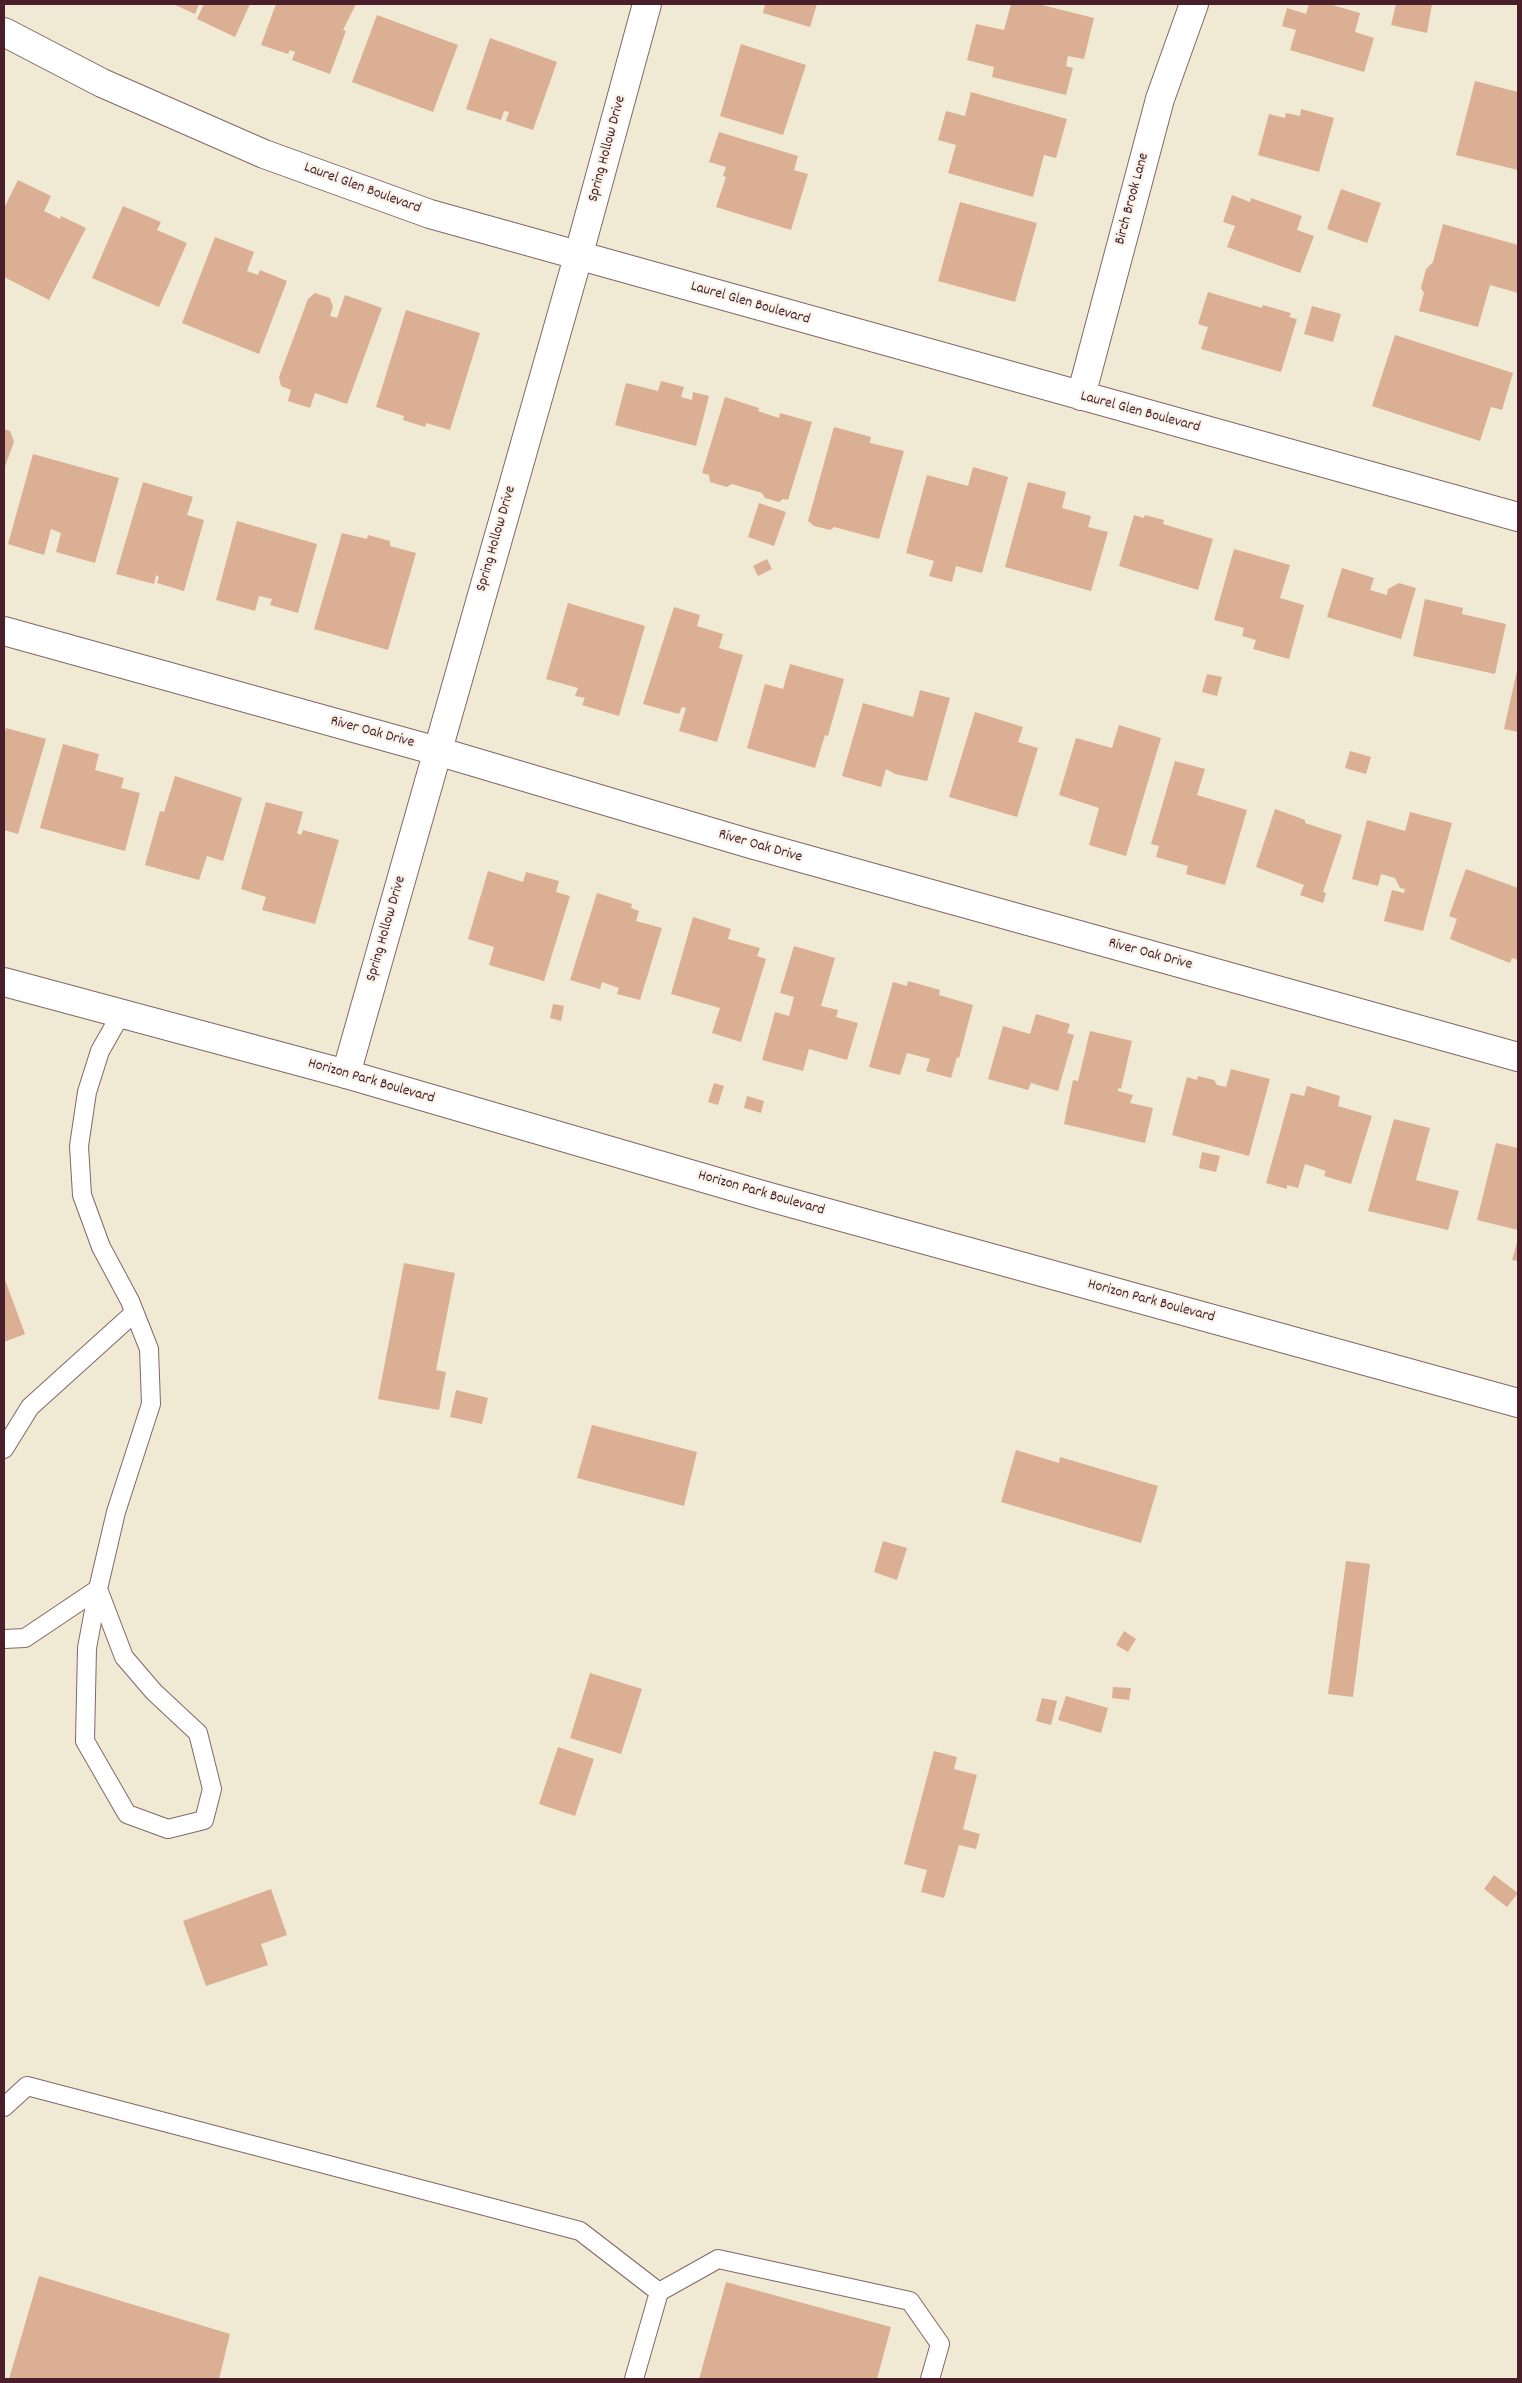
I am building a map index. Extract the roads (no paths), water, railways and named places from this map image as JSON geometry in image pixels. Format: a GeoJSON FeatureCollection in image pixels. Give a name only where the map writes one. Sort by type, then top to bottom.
{"type":"FeatureCollection","features":[{"type":"Feature","properties":{"kind":"street","name":"Spring Hollow Drive"},"geometry":{"type":"LineString","coordinates":[[346,1074],[648,4]]}},
{"type":"Feature","properties":{"kind":"street","name":"Birch Brook Lane"},"geometry":{"type":"LineString","coordinates":[[1081,396],[1160,99],[1194,4]]}},
{"type":"Feature","properties":{"kind":"street","name":"Laurel Glen Boulevard"},"geometry":{"type":"LineString","coordinates":[[4,32],[102,83],[264,154],[430,214],[578,257],[1518,517]]}},
{"type":"Feature","properties":{"kind":"street","name":"River Oak Drive"},"geometry":{"type":"LineString","coordinates":[[4,631],[436,751],[751,844],[1518,1057]]}},
{"type":"Feature","properties":{"kind":"street","name":"Horizon Park Boulevard"},"geometry":{"type":"LineString","coordinates":[[4,982],[346,1074],[762,1195],[1518,1404]]}},
{"type":"Feature","properties":{"kind":"lane"},"geometry":{"type":"LineString","coordinates":[[98,1590],[124,1657],[154,1692],[198,1733],[212,1789],[204,1820],[168,1829],[127,1814],[85,1741],[88,1648],[98,1590],[116,1512],[151,1404],[149,1349],[134,1313],[101,1247],[82,1195],[79,1146],[87,1092],[100,1052],[121,1014]]}},
{"type":"Feature","properties":{"kind":"lane"},"geometry":{"type":"LineString","coordinates":[[4,1449],[30,1407],[134,1313]]}},
{"type":"Feature","properties":{"kind":"lane"},"geometry":{"type":"LineString","coordinates":[[4,1639],[25,1638],[98,1590]]}},
{"type":"Feature","properties":{"kind":"lane"},"geometry":{"type":"LineString","coordinates":[[4,2108],[27,2086],[580,2231],[659,2292]]}},
{"type":"Feature","properties":{"kind":"lane"},"geometry":{"type":"LineString","coordinates":[[634,2379],[659,2292],[718,2259],[910,2301],[940,2344],[930,2379]]}}]}
